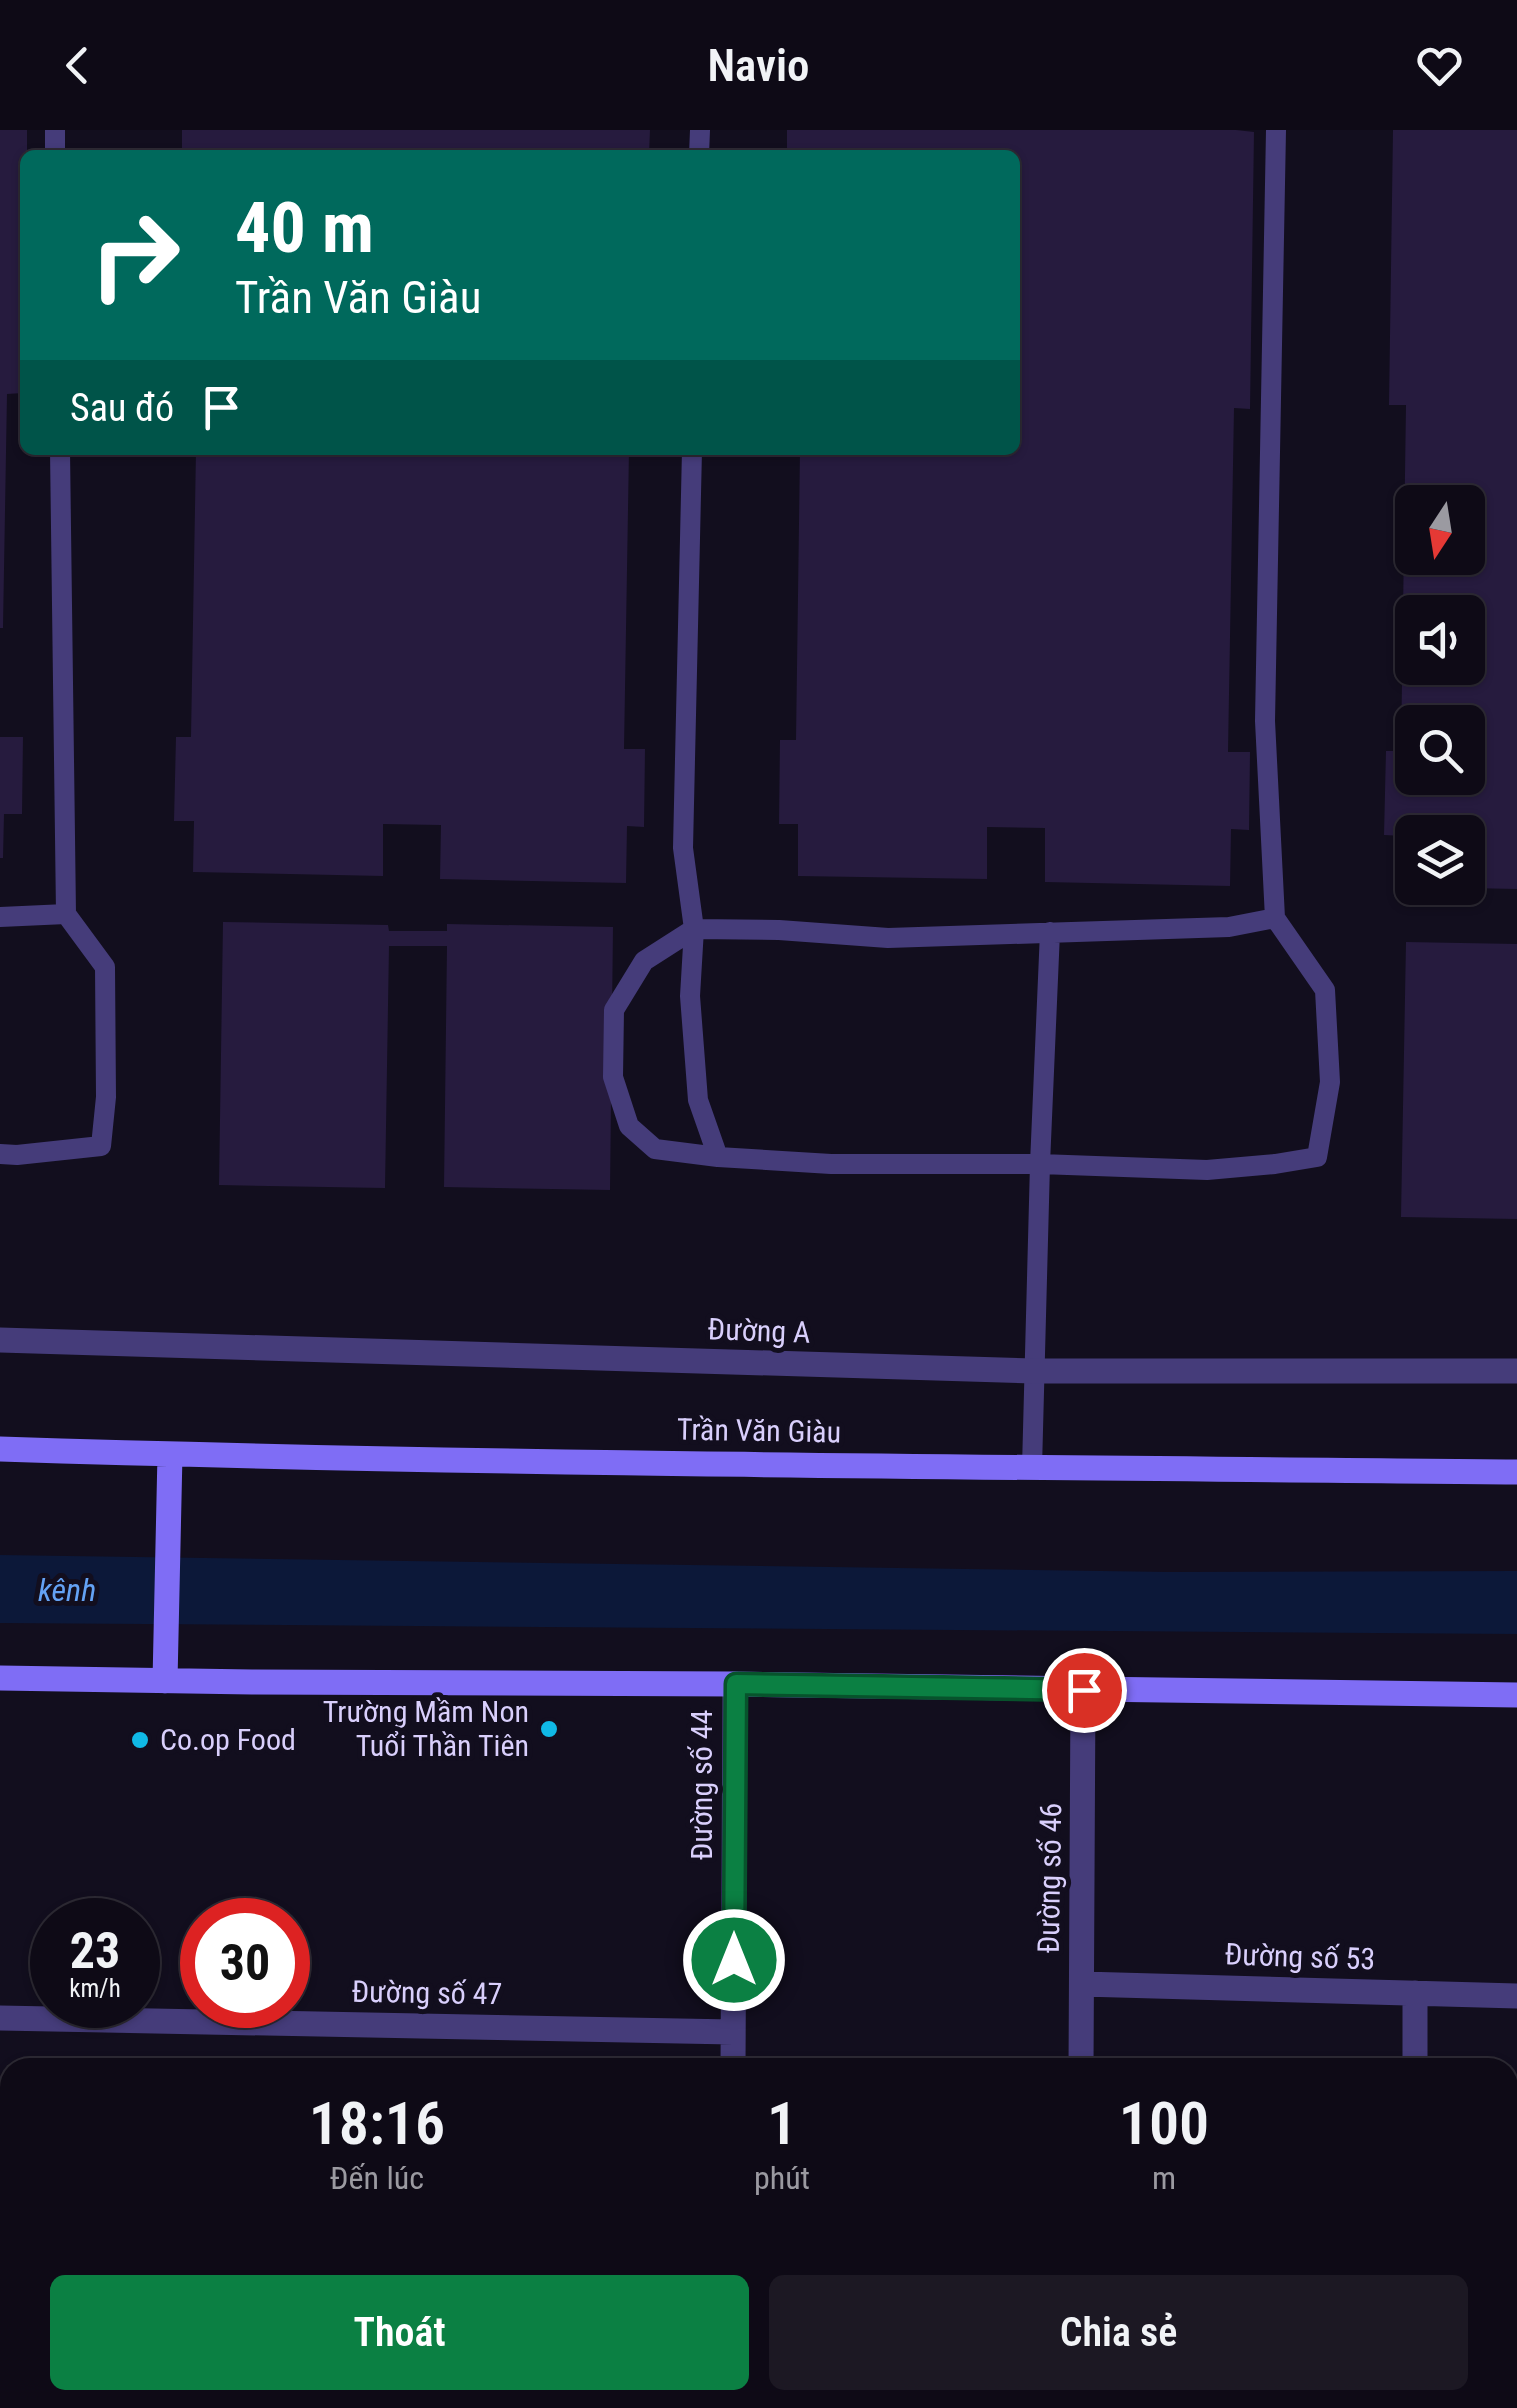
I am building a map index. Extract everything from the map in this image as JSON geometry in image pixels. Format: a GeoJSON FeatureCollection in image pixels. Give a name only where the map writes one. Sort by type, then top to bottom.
{"type":"FeatureCollection","features":[{"type":"Feature","properties":{"kind":"main road","name":"Trần Văn Giàu"},"geometry":{"type":"LineString","coordinates":[[0,1449],[1032,1468],[1517,1472]]}},
{"type":"Feature","properties":{"kind":"main road"},"geometry":{"type":"LineString","coordinates":[[165,1681],[170,1454]]}},
{"type":"Feature","properties":{"kind":"main road"},"geometry":{"type":"LineString","coordinates":[[0,1678],[1517,1696]]}},
{"type":"Feature","properties":{"kind":"street","name":"Đường A"},"geometry":{"type":"LineString","coordinates":[[0,1340],[1033,1371],[1517,1370]]}},
{"type":"Feature","properties":{"kind":"street","name":"Đường số 44"},"geometry":{"type":"LineString","coordinates":[[733,2058],[736,1684]]}},
{"type":"Feature","properties":{"kind":"street","name":"Đường số 46"},"geometry":{"type":"LineString","coordinates":[[1080,2058],[1084,1690]]}},
{"type":"Feature","properties":{"kind":"street","name":"Đường số 53"},"geometry":{"type":"LineString","coordinates":[[1082,1984],[1517,1996]]}},
{"type":"Feature","properties":{"kind":"street"},"geometry":{"type":"LineString","coordinates":[[1415,1993],[1415,2058]]}},
{"type":"Feature","properties":{"kind":"street","name":"Đường số 47"},"geometry":{"type":"LineString","coordinates":[[0,2018],[733,2032]]}},
{"type":"Feature","properties":{"kind":"lane"},"geometry":{"type":"LineString","coordinates":[[1275,918],[1229,927],[888,938],[694,929],[644,961],[614,1010],[612,1077],[630,1126],[655,1149],[718,1157],[830,1164],[1040,1164],[1207,1170],[1316,1157],[1330,1082],[1326,990],[1275,918],[1265,721],[1276,130]]}},
{"type":"Feature","properties":{"kind":"lane"},"geometry":{"type":"LineString","coordinates":[[0,1154],[102,1146],[106,966],[66,914],[60,455]]}},
{"type":"Feature","properties":{"kind":"lane"},"geometry":{"type":"LineString","coordinates":[[692,455],[683,848],[694,929],[690,996],[698,1100],[718,1157]]}},
{"type":"Feature","properties":{"kind":"lane"},"geometry":{"type":"LineString","coordinates":[[0,917],[66,914]]}},
{"type":"Feature","properties":{"kind":"lane"},"geometry":{"type":"LineString","coordinates":[[1032,1468],[1050,932]]}},
{"type":"Feature","properties":{"kind":"water","name":"kênh"},"geometry":{"type":"Polygon","coordinates":[[[0,1555],[1168,1572],[1517,1571],[1517,1634],[0,1623],[0,1555]]]}},
{"type":"Feature","properties":{"kind":"building"},"geometry":{"type":"Polygon","coordinates":[[[0,130],[27,130],[27,150],[20,150],[20,393],[7,394],[0,628],[0,130]]]}},
{"type":"Feature","properties":{"kind":"building"},"geometry":{"type":"Polygon","coordinates":[[[182,130],[650,130],[649,150],[182,150],[182,130]]]}},
{"type":"Feature","properties":{"kind":"building"},"geometry":{"type":"Polygon","coordinates":[[[787,130],[1254,132],[1250,409],[1234,408],[1228,752],[1250,752],[1249,830],[1231,829],[1230,886],[1045,882],[1045,828],[987,827],[987,879],[798,876],[798,824],[779,824],[780,740],[796,740],[800,455],[1020,455],[1020,150],[787,150],[787,130]]]}},
{"type":"Feature","properties":{"kind":"building"},"geometry":{"type":"Polygon","coordinates":[[[1393,130],[1517,130],[1517,889],[1485,888],[1485,815],[1395,815],[1395,836],[1384,835],[1386,751],[1395,751],[1395,795],[1485,795],[1485,705],[1402,705],[1402,685],[1485,685],[1485,595],[1403,595],[1404,575],[1485,575],[1485,485],[1405,485],[1406,405],[1389,405],[1393,130]]]}},
{"type":"Feature","properties":{"kind":"building"},"geometry":{"type":"Polygon","coordinates":[[[196,455],[629,455],[624,749],[645,749],[644,827],[627,826],[626,883],[440,879],[441,825],[383,824],[383,876],[193,872],[194,821],[174,821],[176,737],[191,737],[196,455]]]}},
{"type":"Feature","properties":{"kind":"building"},"geometry":{"type":"Polygon","coordinates":[[[0,737],[23,737],[22,814],[4,814],[3,858],[0,858],[0,737]]]}},
{"type":"Feature","properties":{"kind":"building"},"geometry":{"type":"Polygon","coordinates":[[[223,922],[388,925],[389,931],[447,931],[447,924],[613,927],[610,1190],[444,1187],[447,946],[389,946],[385,1188],[219,1185],[223,922]]]}},
{"type":"Feature","properties":{"kind":"building"},"geometry":{"type":"Polygon","coordinates":[[[1406,942],[1517,944],[1517,1219],[1401,1217],[1406,942]]]}},
{"type":"Feature","properties":{"kind":"place","name":"Trường Mầm Non Tuổi Thần Tiên"},"geometry":{"type":"Point","coordinates":[549,1729]}},
{"type":"Feature","properties":{"kind":"place","name":"Co.op Food"},"geometry":{"type":"Point","coordinates":[140,1740]}},
{"type":"Feature","properties":{"kind":"route"},"geometry":{"type":"LineString","coordinates":[[734,1960],[736,1684],[1084,1690]]}}]}
